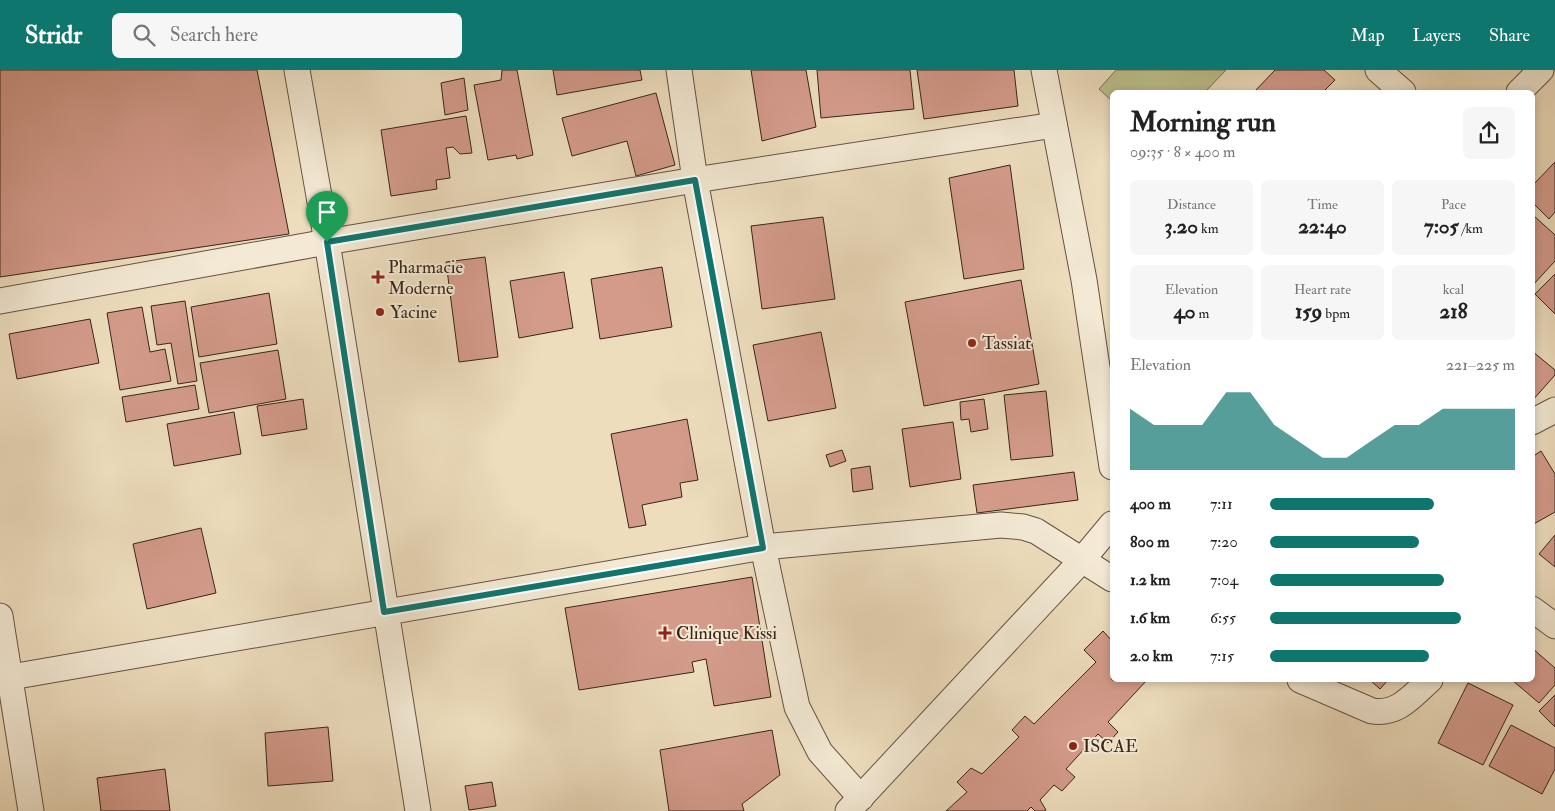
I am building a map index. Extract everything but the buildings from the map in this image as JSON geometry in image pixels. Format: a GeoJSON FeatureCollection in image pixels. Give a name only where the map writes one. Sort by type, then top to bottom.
{"type":"FeatureCollection","features":[{"type":"Feature","properties":{"kind":"street"},"geometry":{"type":"LineString","coordinates":[[297,70],[327,242],[384,612],[418,811]]}},
{"type":"Feature","properties":{"kind":"street"},"geometry":{"type":"LineString","coordinates":[[679,70],[695,180],[763,548],[797,707],[820,752],[854,805],[1082,560],[1110,526]]}},
{"type":"Feature","properties":{"kind":"street"},"geometry":{"type":"LineString","coordinates":[[1044,70],[1084,280],[1110,454]]}},
{"type":"Feature","properties":{"kind":"street"},"geometry":{"type":"LineString","coordinates":[[1378,70],[1401,90]]}},
{"type":"Feature","properties":{"kind":"street"},"geometry":{"type":"LineString","coordinates":[[1521,90],[1541,70]]}},
{"type":"Feature","properties":{"kind":"street"},"geometry":{"type":"LineString","coordinates":[[0,301],[327,242],[695,180],[1054,125]]}},
{"type":"Feature","properties":{"kind":"street"},"geometry":{"type":"LineString","coordinates":[[1535,420],[1555,410]]}},
{"type":"Feature","properties":{"kind":"street"},"geometry":{"type":"LineString","coordinates":[[11,677],[763,548],[1001,525],[1023,527],[1036,532],[1110,578]]}},
{"type":"Feature","properties":{"kind":"street"},"geometry":{"type":"LineString","coordinates":[[1535,611],[1555,626]]}},
{"type":"Feature","properties":{"kind":"street"},"geometry":{"type":"LineString","coordinates":[[0,616],[31,811]]}},
{"type":"Feature","properties":{"kind":"street"},"geometry":{"type":"LineString","coordinates":[[1305,682],[1372,711],[1382,712],[1398,708],[1428,682]]}},
{"type":"Feature","properties":{"kind":"green space"},"geometry":{"type":"Polygon","coordinates":[[[1116,70],[1226,70],[1207,90],[1110,90],[1110,99],[1099,89],[1116,70]]]}},
{"type":"Feature","properties":{"kind":"place","name":"Pharmacie Moderne"},"geometry":{"type":"Point","coordinates":[378,277]}},
{"type":"Feature","properties":{"kind":"place","name":"Yacine"},"geometry":{"type":"Point","coordinates":[380,312]}},
{"type":"Feature","properties":{"kind":"place","name":"Tassiat"},"geometry":{"type":"Point","coordinates":[972,343]}},
{"type":"Feature","properties":{"kind":"place","name":"Clinique Kissi"},"geometry":{"type":"Point","coordinates":[665,633]}},
{"type":"Feature","properties":{"kind":"place","name":"ISCAE"},"geometry":{"type":"Point","coordinates":[1073,746]}},
{"type":"Feature","properties":{"kind":"route"},"geometry":{"type":"LineString","coordinates":[[695,180],[763,548],[384,612],[327,242],[695,180]]}}]}
